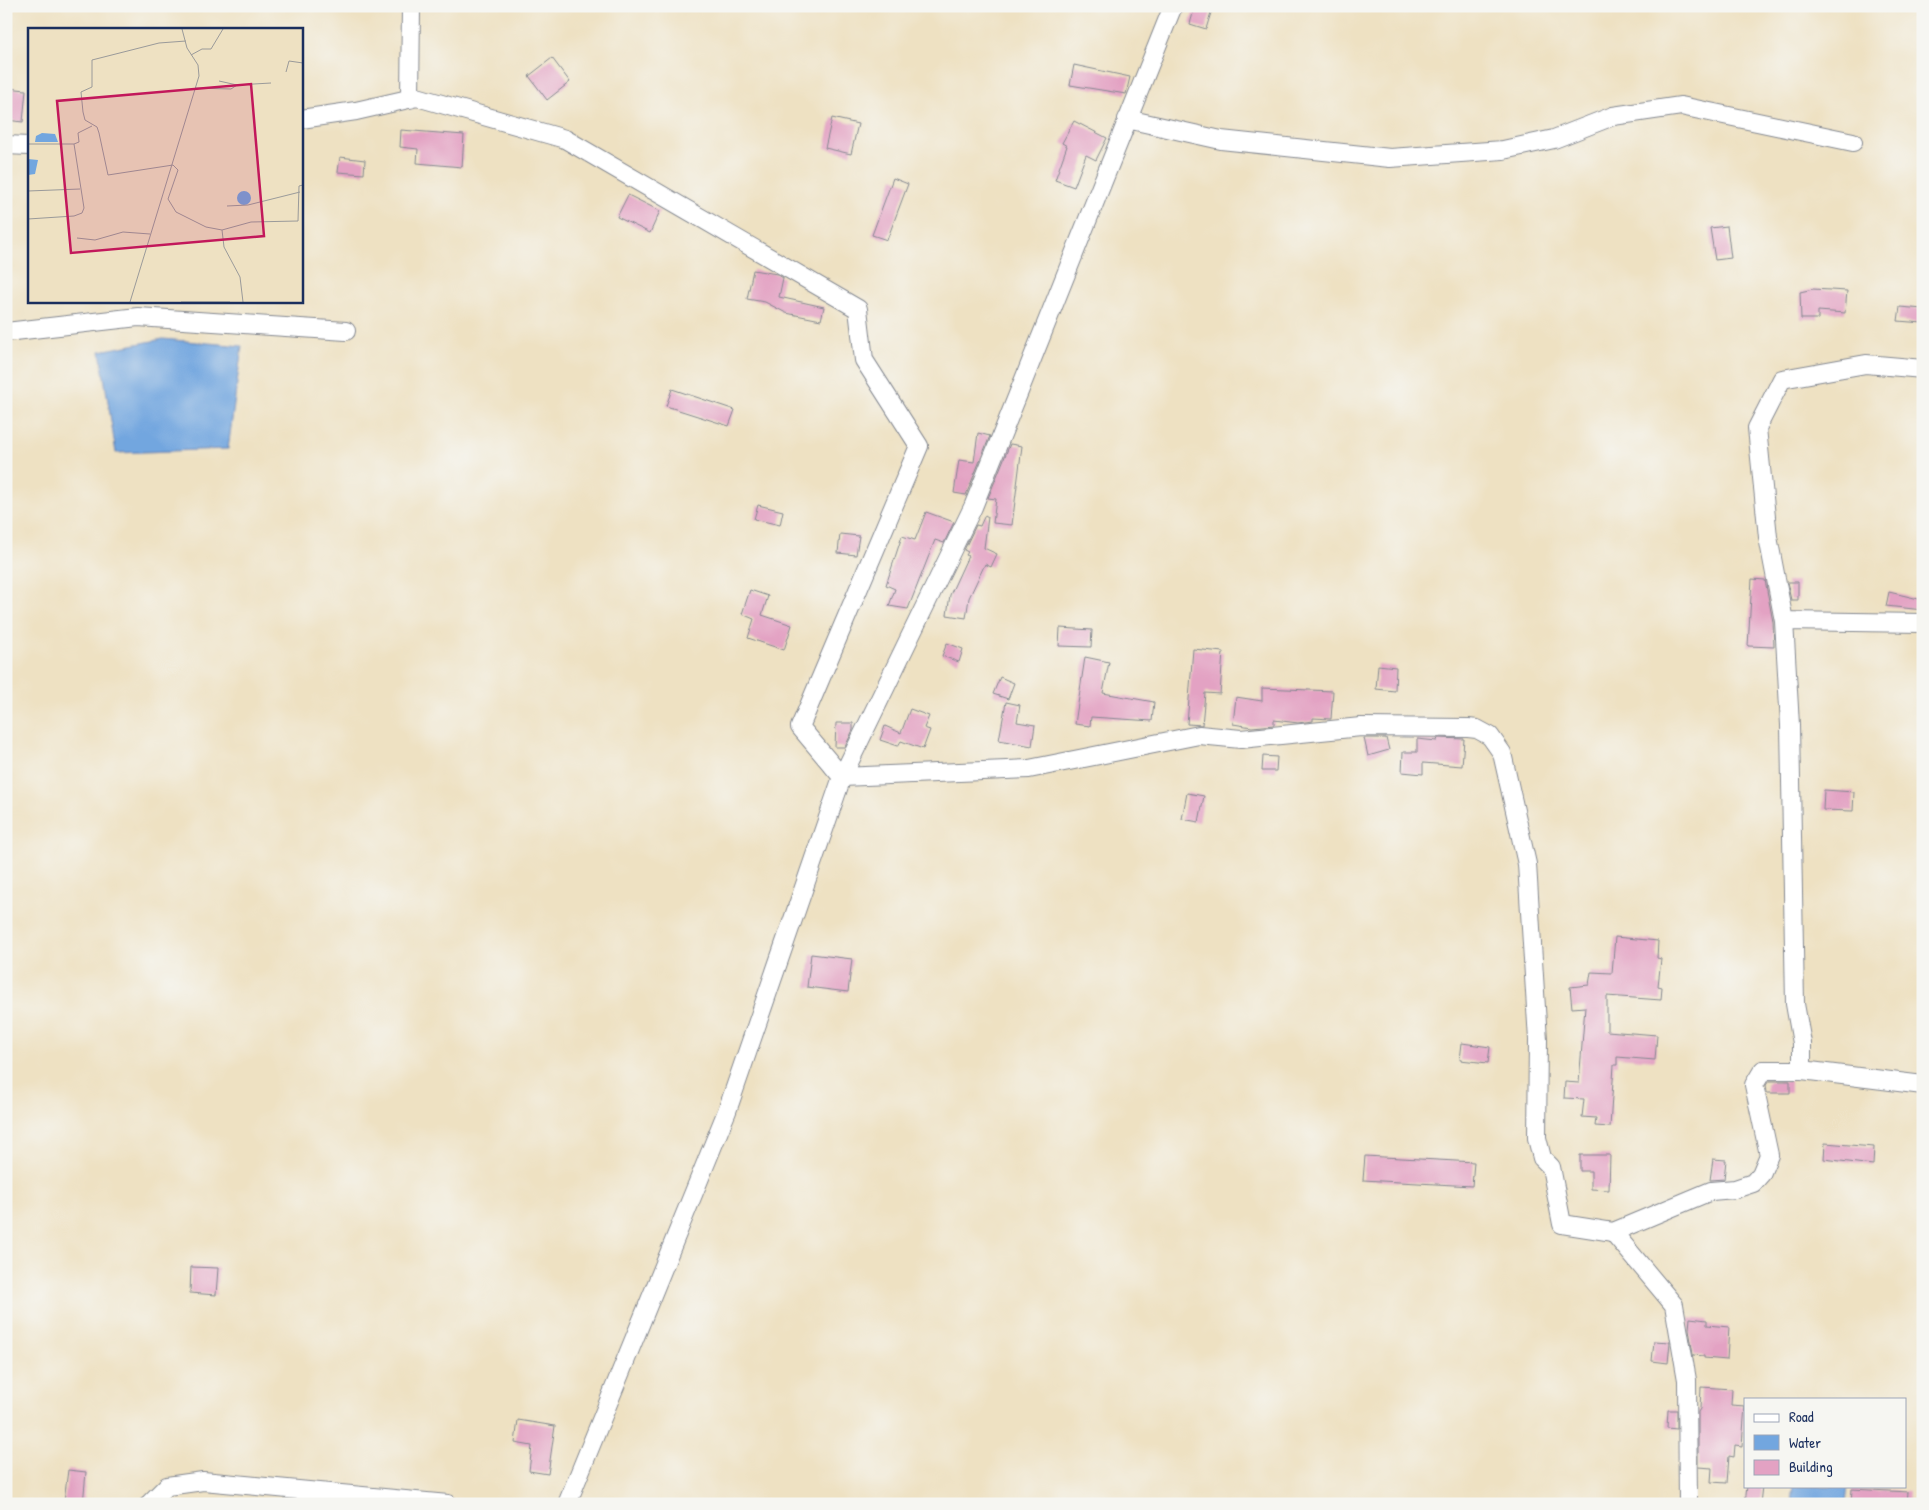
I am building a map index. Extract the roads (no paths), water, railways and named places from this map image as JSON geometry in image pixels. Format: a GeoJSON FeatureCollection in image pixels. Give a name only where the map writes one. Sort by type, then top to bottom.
{"type":"FeatureCollection","features":[{"type":"Feature","properties":{"kind":"street"},"geometry":{"type":"LineString","coordinates":[[410,99],[411,6]]}},
{"type":"Feature","properties":{"kind":"street"},"geometry":{"type":"LineString","coordinates":[[567,1504],[727,1111],[842,777],[973,506],[1173,6]]}},
{"type":"Feature","properties":{"kind":"street"},"geometry":{"type":"LineString","coordinates":[[302,119],[356,111],[417,97],[565,139],[858,309],[864,360],[919,446],[800,727],[842,777]]}},
{"type":"Feature","properties":{"kind":"street"},"geometry":{"type":"LineString","coordinates":[[1127,119],[1221,140],[1390,158],[1503,150],[1554,139],[1613,116],[1681,106],[1853,142]]}},
{"type":"Feature","properties":{"kind":"street"},"geometry":{"type":"LineString","coordinates":[[6,145],[28,146]]}},
{"type":"Feature","properties":{"kind":"street"},"geometry":{"type":"LineString","coordinates":[[6,332],[138,317],[346,331]]}},
{"type":"Feature","properties":{"kind":"street"},"geometry":{"type":"LineString","coordinates":[[1802,1070],[1802,1044],[1795,1004],[1790,725],[1784,621],[1768,537],[1756,428],[1782,380],[1866,364],[1923,369]]}},
{"type":"Feature","properties":{"kind":"street"},"geometry":{"type":"LineString","coordinates":[[1784,621],[1923,623]]}},
{"type":"Feature","properties":{"kind":"street"},"geometry":{"type":"LineString","coordinates":[[842,777],[1029,769],[1199,735],[1241,739],[1361,726],[1447,727],[1483,732],[1494,740],[1502,753],[1527,864],[1538,1040],[1537,1138],[1542,1158],[1551,1168],[1562,1224],[1613,1232],[1712,1191],[1735,1189],[1753,1183],[1761,1174],[1769,1155],[1754,1085],[1763,1070],[1802,1070],[1923,1085]]}},
{"type":"Feature","properties":{"kind":"street"},"geometry":{"type":"LineString","coordinates":[[1613,1232],[1674,1305],[1688,1380],[1688,1504]]}},
{"type":"Feature","properties":{"kind":"street"},"geometry":{"type":"LineString","coordinates":[[150,1504],[167,1486],[203,1481],[448,1504]]}},
{"type":"Feature","properties":{"kind":"water"},"geometry":{"type":"Polygon","coordinates":[[[163,339],[242,346],[228,449],[116,453],[100,351],[163,339]]]}},
{"type":"Feature","properties":{"kind":"water"},"geometry":{"type":"Polygon","coordinates":[[[1793,1488],[1848,1488],[1846,1504],[1791,1504],[1793,1488]]]}}]}
